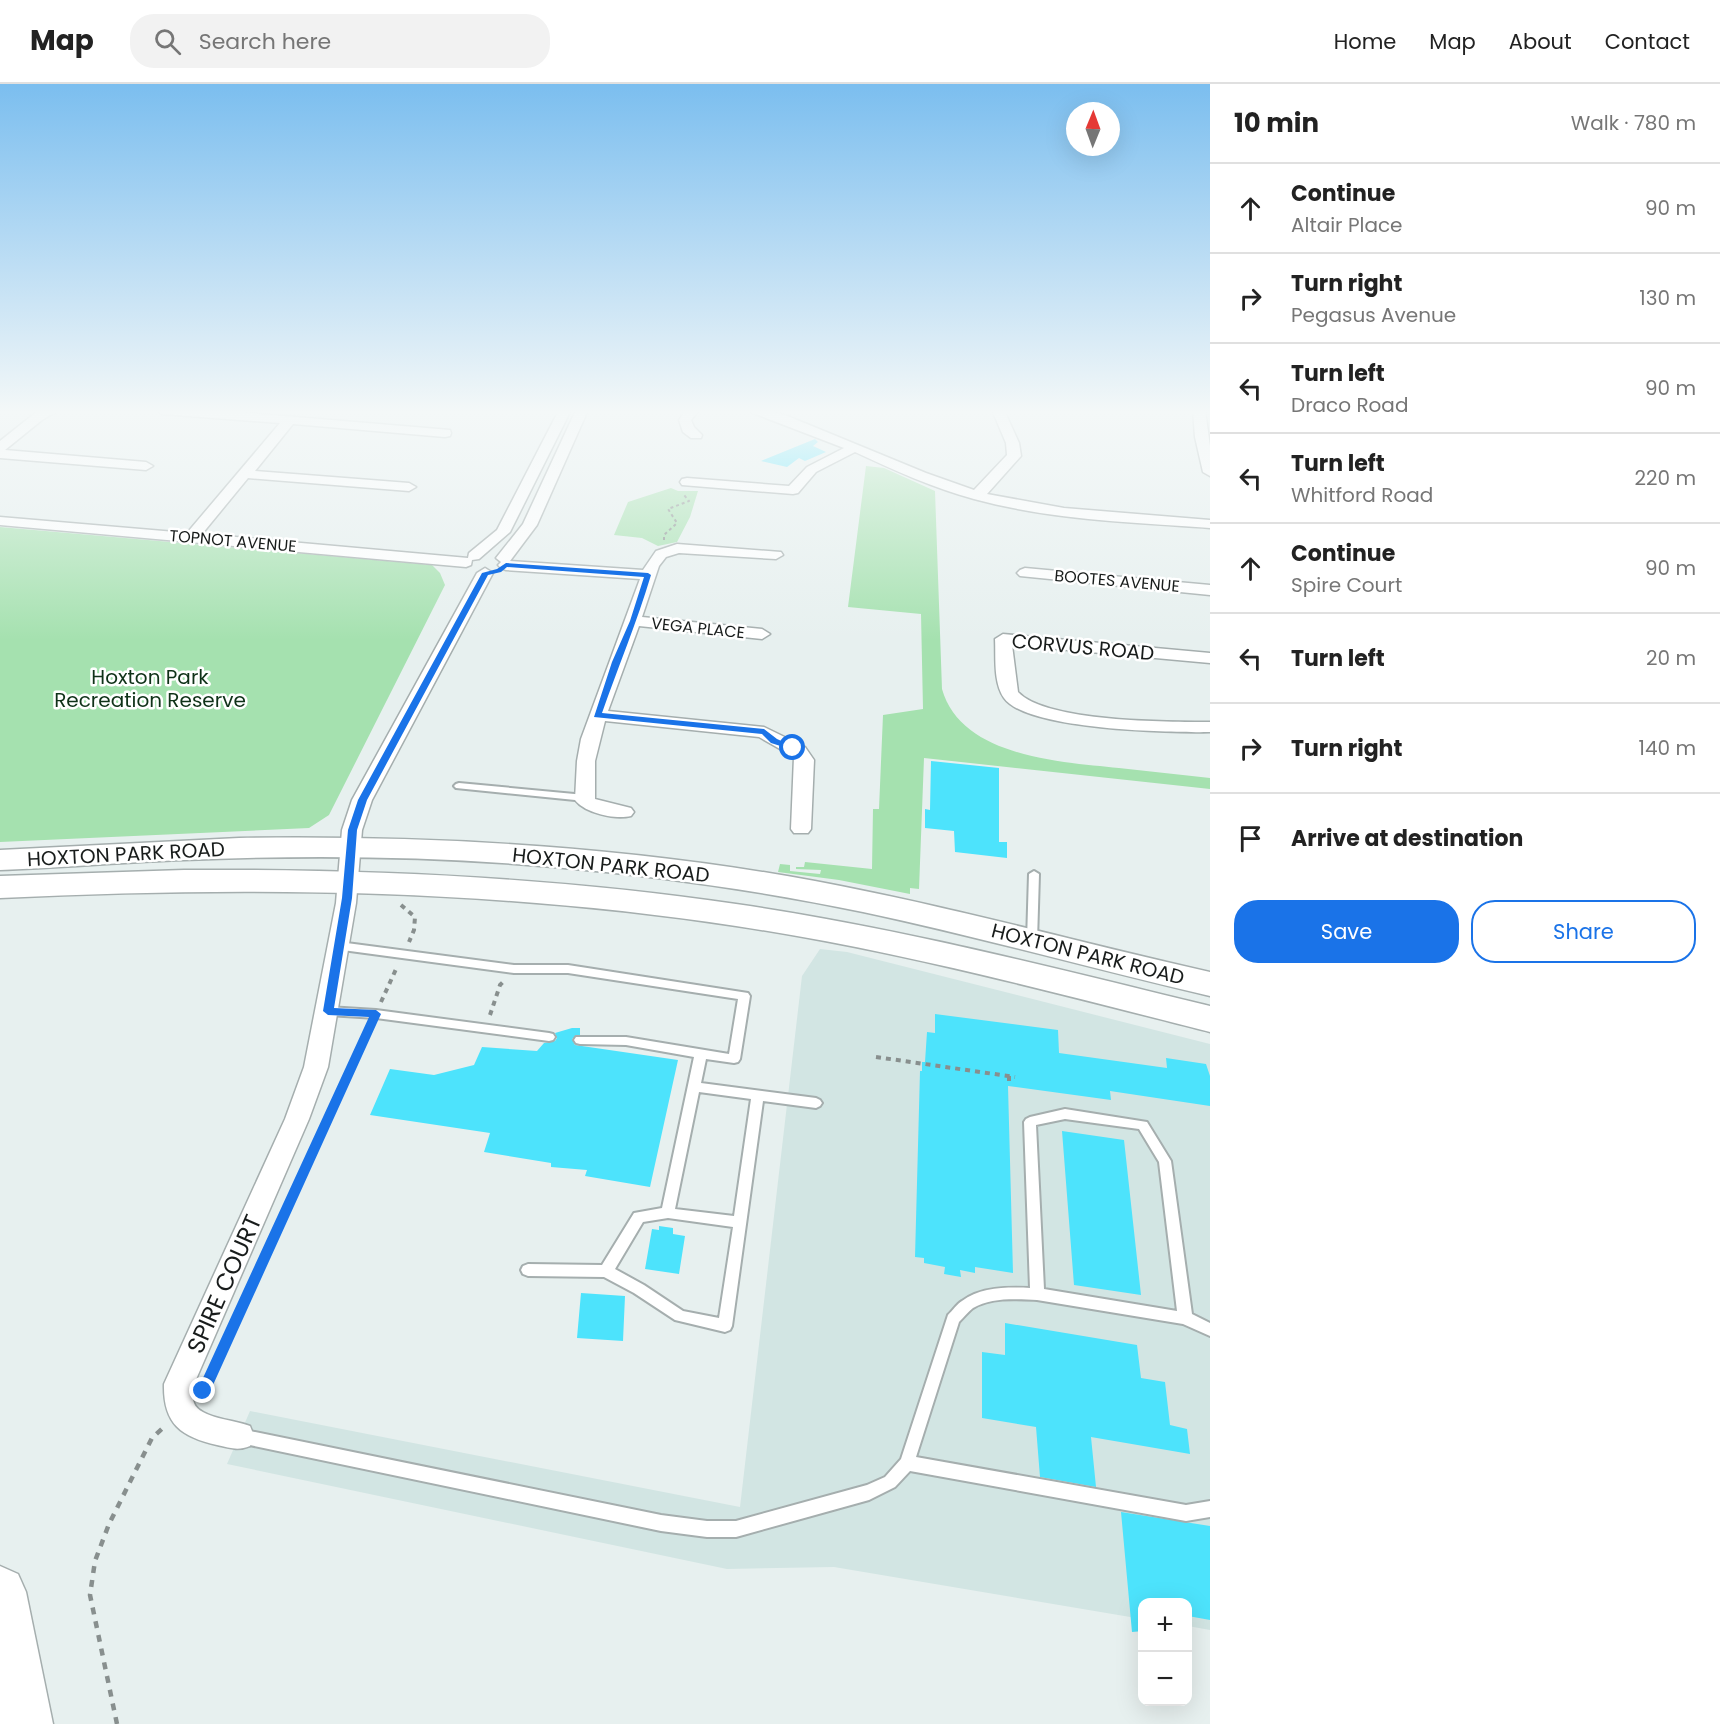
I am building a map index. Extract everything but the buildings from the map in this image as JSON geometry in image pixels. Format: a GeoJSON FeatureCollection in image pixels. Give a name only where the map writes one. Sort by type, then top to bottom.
{"type":"FeatureCollection","features":[{"type":"Feature","properties":{"kind":"main road","name":"HOXTON PARK ROAD"},"geometry":{"type":"LineString","coordinates":[[0,860],[150,852],[350,847],[498,853],[695,873],[816,892],[1210,984]]}},
{"type":"Feature","properties":{"kind":"main road","name":"HOXTON PARK ROAD"},"geometry":{"type":"LineString","coordinates":[[0,887],[135,880],[347,880],[543,891],[736,915],[833,936],[975,960],[1210,1019]]}},
{"type":"Feature","properties":{"kind":"main road"},"geometry":{"type":"LineString","coordinates":[[0,1592],[25,1724]]}},
{"type":"Feature","properties":{"kind":"street"},"geometry":{"type":"LineString","coordinates":[[191,538],[234,487]]}},
{"type":"Feature","properties":{"kind":"street"},"geometry":{"type":"LineString","coordinates":[[403,487],[409,487]]}},
{"type":"Feature","properties":{"kind":"street"},"geometry":{"type":"LineString","coordinates":[[526,487],[503,532],[470,559],[465,566],[468,570],[485,573],[499,571],[530,525],[547,487]]}},
{"type":"Feature","properties":{"kind":"street"},"geometry":{"type":"LineString","coordinates":[[683,488],[792,490],[794,487]]}},
{"type":"Feature","properties":{"kind":"street"},"geometry":{"type":"LineString","coordinates":[[950,487],[977,496],[1028,508],[1210,524]]}},
{"type":"Feature","properties":{"kind":"street"},"geometry":{"type":"LineString","coordinates":[[977,496],[986,487]]}},
{"type":"Feature","properties":{"kind":"street","name":"TOPNOT AVENUE"},"geometry":{"type":"LineString","coordinates":[[0,521],[470,559],[494,555],[505,562],[648,575]]}},
{"type":"Feature","properties":{"kind":"street"},"geometry":{"type":"LineString","coordinates":[[624,812],[590,805],[585,798],[586,760],[597,715],[648,575],[661,554],[677,548],[776,555]]}},
{"type":"Feature","properties":{"kind":"street","name":"SPIRE COURT"},"geometry":{"type":"LineString","coordinates":[[239,1436],[188,1422],[181,1413],[177,1400],[179,1384],[297,1119],[316,1067],[347,898],[352,830],[362,800],[485,573]]}},
{"type":"Feature","properties":{"kind":"street","name":"BOOTES AVENUE"},"geometry":{"type":"LineString","coordinates":[[1025,573],[1210,590]]}},
{"type":"Feature","properties":{"kind":"street","name":"VEGA PLACE"},"geometry":{"type":"LineString","coordinates":[[633,621],[762,634]]}},
{"type":"Feature","properties":{"kind":"street","name":"CORVUS ROAD"},"geometry":{"type":"LineString","coordinates":[[1210,658],[1003,639],[1008,687],[1012,697],[1022,706],[1038,712],[1071,717],[1177,729],[1210,727]]}},
{"type":"Feature","properties":{"kind":"street"},"geometry":{"type":"LineString","coordinates":[[597,715],[764,732],[774,741],[793,748],[803,754],[805,760],[801,829]]}},
{"type":"Feature","properties":{"kind":"lane"},"geometry":{"type":"LineString","coordinates":[[459,786],[585,798]]}},
{"type":"Feature","properties":{"kind":"lane"},"geometry":{"type":"LineString","coordinates":[[1032,941],[1034,874]]}},
{"type":"Feature","properties":{"kind":"lane"},"geometry":{"type":"LineString","coordinates":[[339,946],[514,969],[568,969],[744,996],[734,1059],[626,1041],[580,1040]]}},
{"type":"Feature","properties":{"kind":"lane"},"geometry":{"type":"LineString","coordinates":[[328,1011],[376,1014],[549,1037]]}},
{"type":"Feature","properties":{"kind":"lane"},"geometry":{"type":"LineString","coordinates":[[668,1213],[701,1054]]}},
{"type":"Feature","properties":{"kind":"lane"},"geometry":{"type":"LineString","coordinates":[[694,1087],[816,1103]]}},
{"type":"Feature","properties":{"kind":"lane"},"geometry":{"type":"LineString","coordinates":[[528,1270],[606,1271],[680,1316],[725,1326],[758,1095]]}},
{"type":"Feature","properties":{"kind":"lane"},"geometry":{"type":"LineString","coordinates":[[1037,1294],[1030,1122],[1065,1114],[1143,1125],[1165,1161],[1185,1318]]}},
{"type":"Feature","properties":{"kind":"lane"},"geometry":{"type":"LineString","coordinates":[[606,1271],[639,1217],[668,1213],[739,1222]]}},
{"type":"Feature","properties":{"kind":"lane"},"geometry":{"type":"LineString","coordinates":[[1210,1330],[1185,1318],[1037,1294],[1015,1293],[988,1296],[968,1304],[952,1319],[907,1463],[1186,1513],[1210,1509]]}},
{"type":"Feature","properties":{"kind":"lane","name":"SPIRE COURT"},"geometry":{"type":"LineString","coordinates":[[239,1436],[661,1523],[707,1529],[736,1528],[869,1492],[890,1482],[907,1463]]}},
{"type":"Feature","properties":{"kind":"path"},"geometry":{"type":"LineString","coordinates":[[669,543],[664,539],[664,535],[677,523],[668,509],[689,501],[683,488]]}},
{"type":"Feature","properties":{"kind":"path"},"geometry":{"type":"LineString","coordinates":[[198,1399],[414,930],[414,917],[397,902]]}},
{"type":"Feature","properties":{"kind":"path"},"geometry":{"type":"LineString","coordinates":[[485,1029],[500,986],[514,969]]}},
{"type":"Feature","properties":{"kind":"path"},"geometry":{"type":"LineString","coordinates":[[876,1057],[1015,1077]]}},
{"type":"Feature","properties":{"kind":"path"},"geometry":{"type":"LineString","coordinates":[[1009,1076],[1009,1086]]}},
{"type":"Feature","properties":{"kind":"path"},"geometry":{"type":"LineString","coordinates":[[117,1724],[90,1595],[95,1561],[109,1524],[152,1438]]}},
{"type":"Feature","properties":{"kind":"shaded area"},"geometry":{"type":"Polygon","coordinates":[[[820,949],[847,952],[1210,1044],[1210,1630],[1192,1627],[1192,1598],[1138,1598],[1138,1618],[834,1567],[727,1569],[227,1464],[250,1411],[740,1507],[802,976],[820,949]]]}},
{"type":"Feature","properties":{"kind":"green space"},"geometry":{"type":"Polygon","coordinates":[[[863,487],[925,487],[935,491],[942,689],[953,712],[970,729],[991,742],[1016,752],[1070,763],[1210,778],[1210,789],[924,758],[919,889],[910,888],[910,894],[839,880],[778,872],[780,864],[790,865],[790,871],[820,874],[821,870],[796,869],[796,867],[804,867],[805,862],[872,869],[873,809],[879,809],[883,715],[923,709],[921,614],[848,607],[863,487]]]}},
{"type":"Feature","properties":{"kind":"green space"},"geometry":{"type":"Polygon","coordinates":[[[671,488],[678,491],[698,491],[690,517],[677,542],[658,546],[642,538],[614,535],[628,502],[671,488]]]}},
{"type":"Feature","properties":{"kind":"green space","name":"Hoxton Park Recreation Reserve"},"geometry":{"type":"Polygon","coordinates":[[[0,527],[432,565],[440,573],[445,585],[329,815],[309,828],[0,842],[0,527]]]}},
{"type":"Feature","properties":{"kind":"route"},"geometry":{"type":"LineString","coordinates":[[203,1391],[376,1014],[328,1011],[347,898],[352,830],[362,800],[485,573],[499,571],[506,565],[648,575],[597,715],[764,732],[774,741],[793,748]]}}]}
